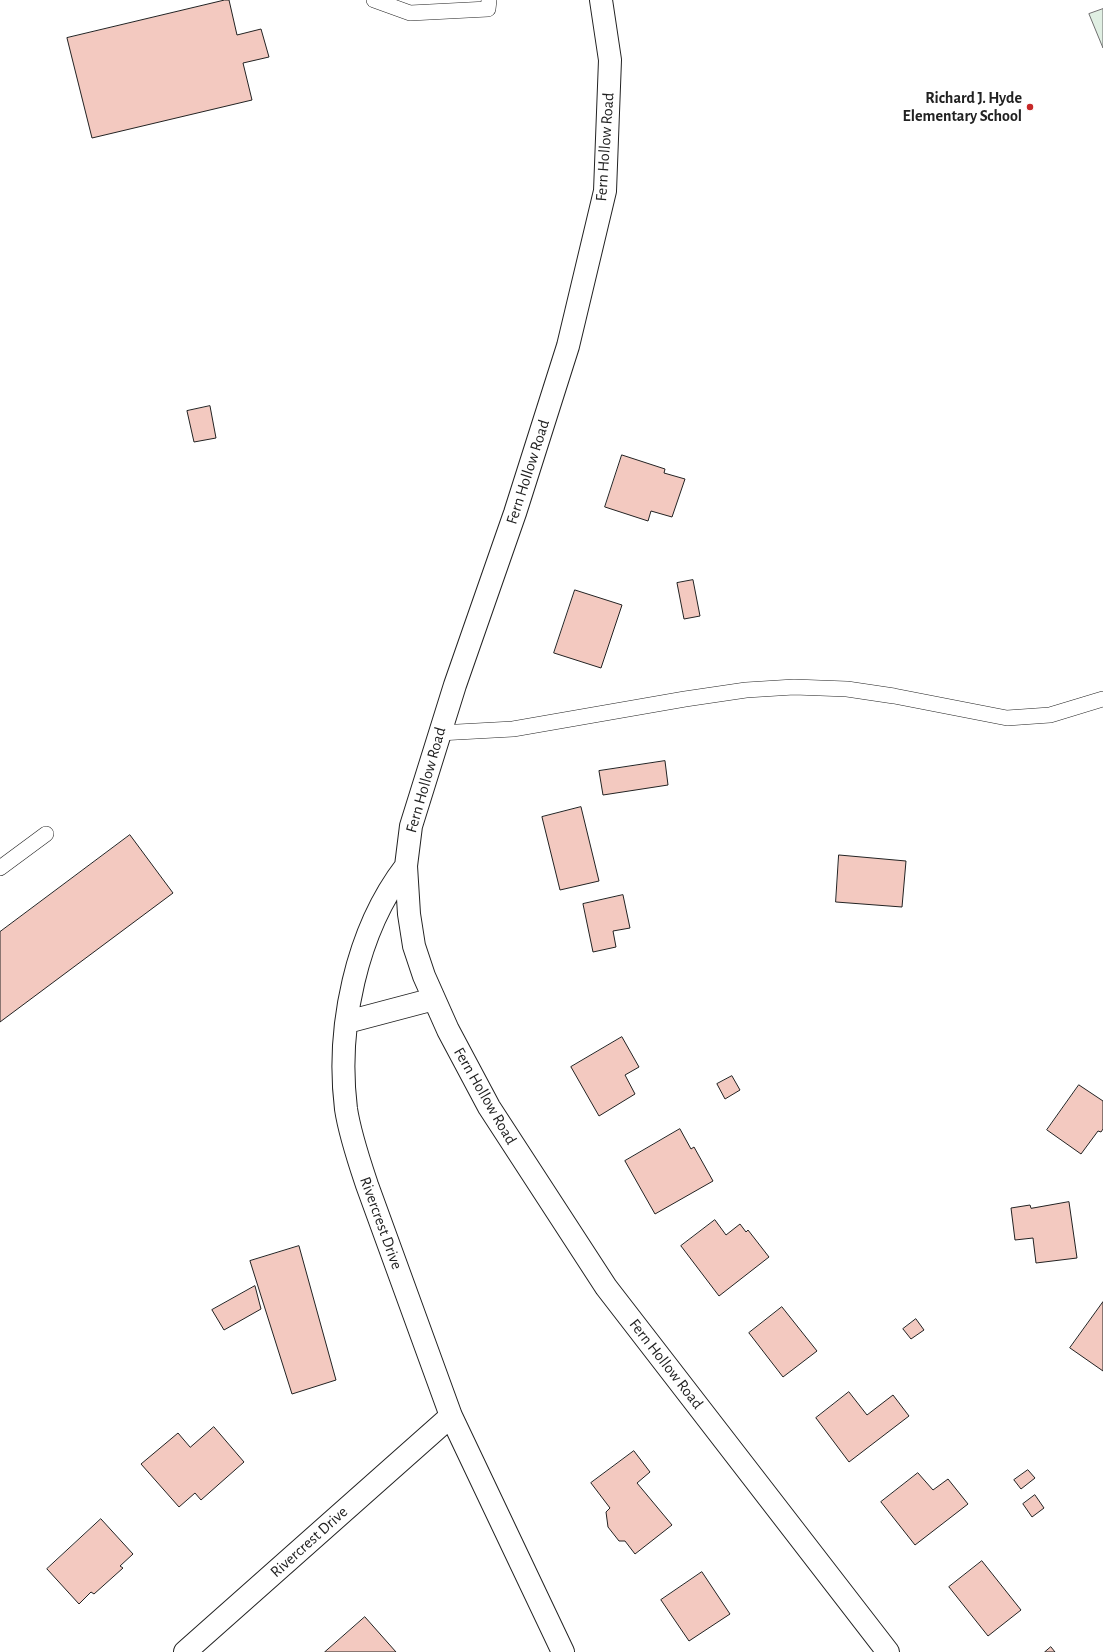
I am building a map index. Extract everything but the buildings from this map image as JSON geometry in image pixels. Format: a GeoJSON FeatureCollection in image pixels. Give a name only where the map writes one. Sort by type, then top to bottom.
{"type":"FeatureCollection","features":[{"type":"Feature","properties":{"kind":"street","name":"Fern Hollow Road"},"geometry":{"type":"LineString","coordinates":[[600,0],[610,60],[605,191],[568,346],[515,513],[439,733],[411,826],[406,866],[406,892],[414,946],[424,976],[448,1030],[489,1107],[606,1287],[888,1652]]}},
{"type":"Feature","properties":{"kind":"street","name":"Rivercrest Drive"},"geometry":{"type":"LineString","coordinates":[[406,866],[388,890],[370,928],[360,956],[347,1022],[343,1076],[346,1110],[367,1186],[451,1416],[563,1652]]}},
{"type":"Feature","properties":{"kind":"street"},"geometry":{"type":"LineString","coordinates":[[347,1022],[434,999]]}},
{"type":"Feature","properties":{"kind":"street","name":"Rivercrest Drive"},"geometry":{"type":"LineString","coordinates":[[185,1652],[451,1416]]}},
{"type":"Feature","properties":{"kind":"lane"},"geometry":{"type":"LineString","coordinates":[[374,0],[410,13],[488,9],[489,0]]}},
{"type":"Feature","properties":{"kind":"lane"},"geometry":{"type":"LineString","coordinates":[[439,733],[512,729],[685,699],[746,690],[794,687],[847,689],[894,696],[1007,718],[1050,715],[1103,699]]}},
{"type":"Feature","properties":{"kind":"lane"},"geometry":{"type":"LineString","coordinates":[[0,868],[46,834]]}},
{"type":"Feature","properties":{"kind":"green space"},"geometry":{"type":"Polygon","coordinates":[[[1103,9],[1103,48],[1089,14],[1103,9]]]}},
{"type":"Feature","properties":{"kind":"place","name":"Richard J. Hyde Elementary School"},"geometry":{"type":"Point","coordinates":[1030,107]}}]}
